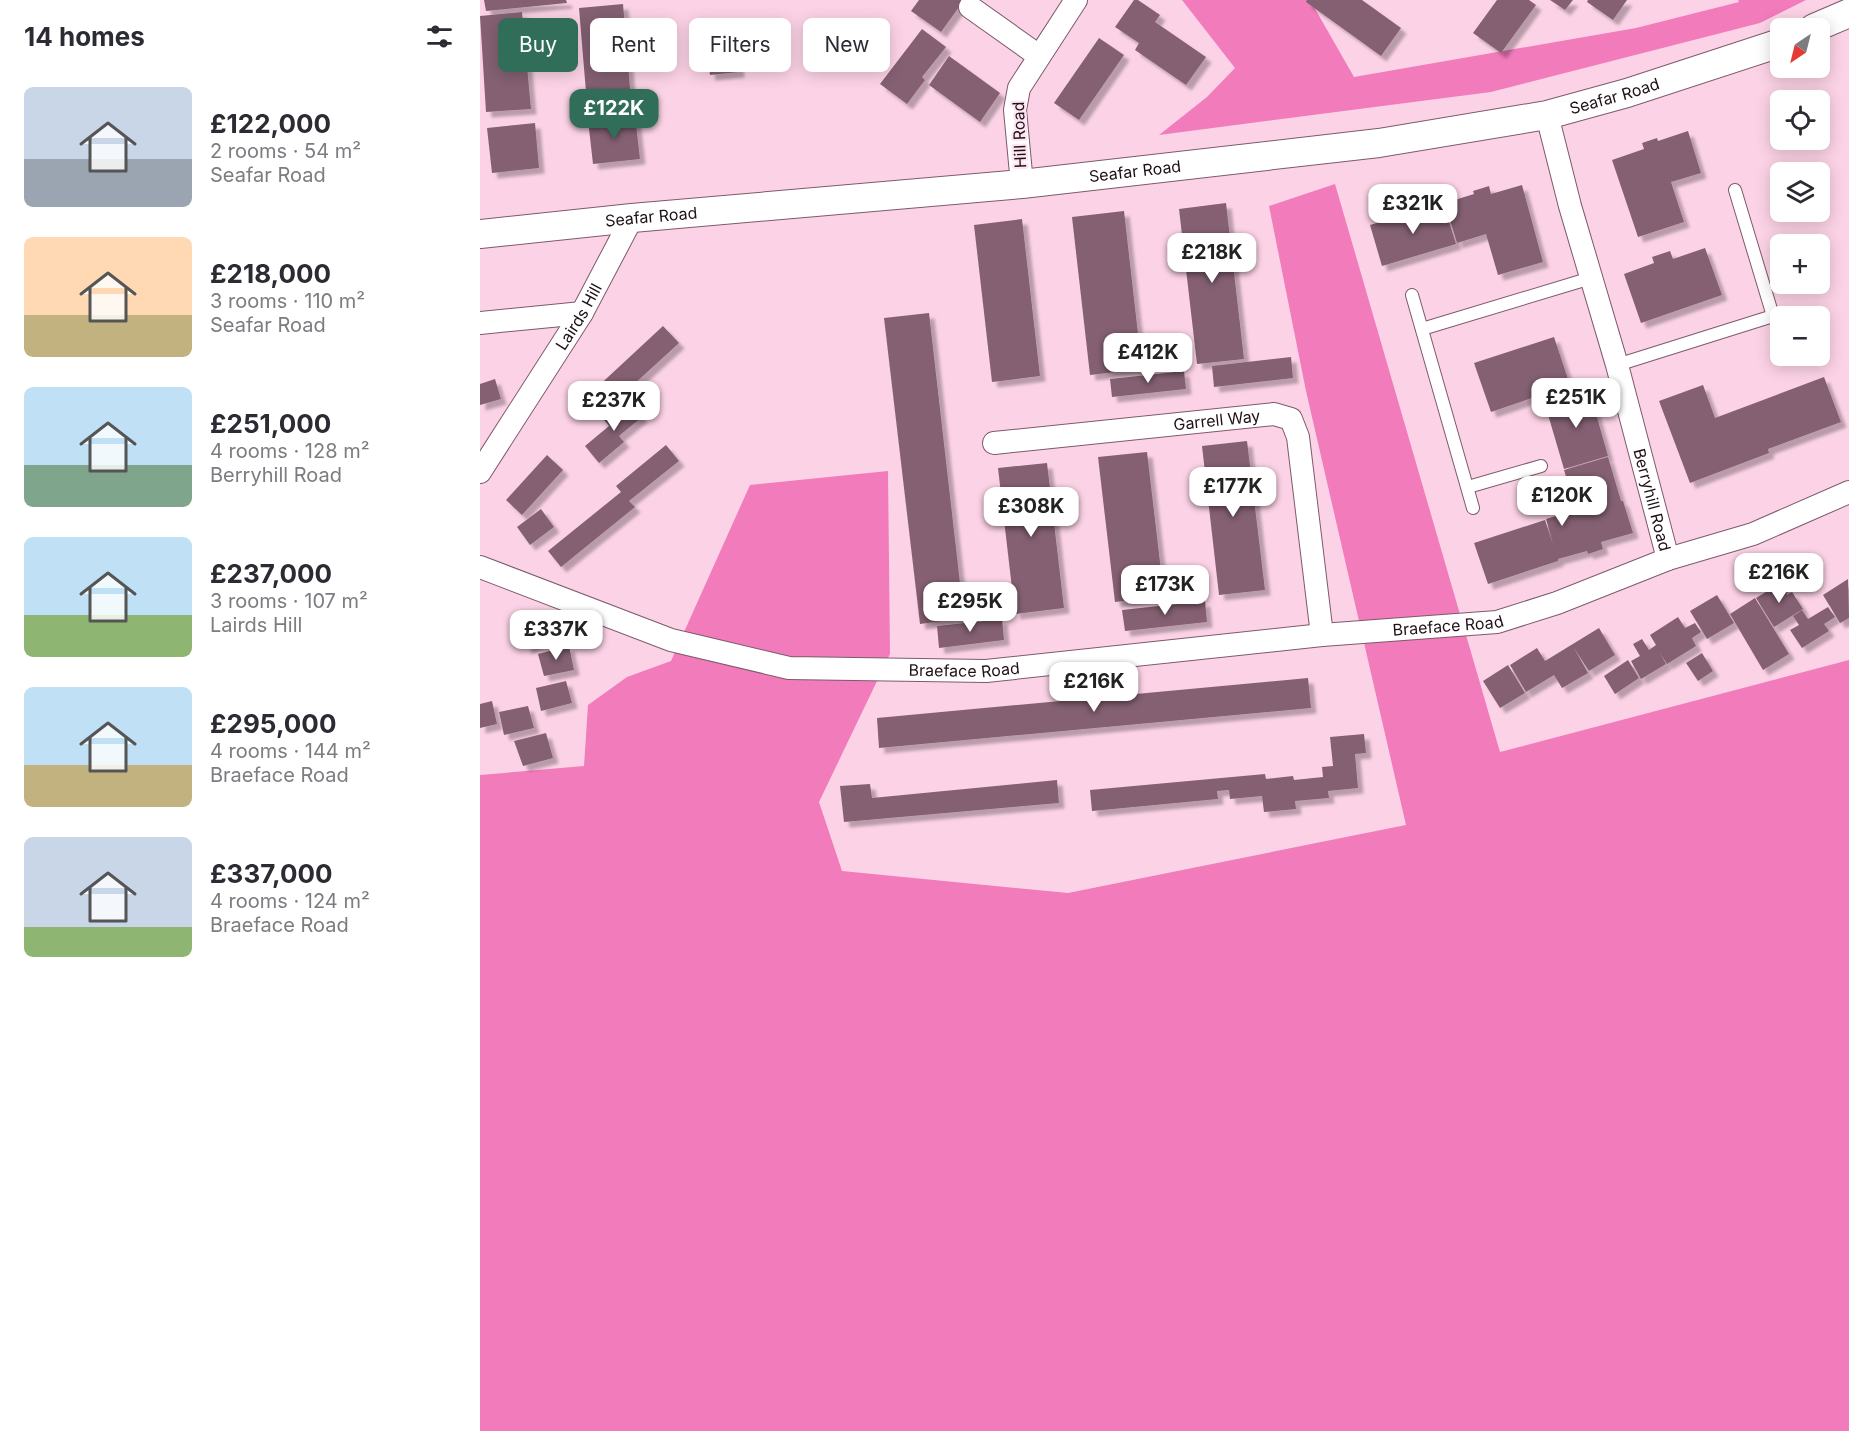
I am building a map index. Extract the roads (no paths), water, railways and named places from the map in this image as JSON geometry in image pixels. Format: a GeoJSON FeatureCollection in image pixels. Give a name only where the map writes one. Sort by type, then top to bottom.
{"type":"FeatureCollection","features":[{"type":"Feature","properties":{"kind":"street","name":"Hill Road"},"geometry":{"type":"LineString","coordinates":[[1022,184],[1016,110],[1019,88],[1077,0]]}},
{"type":"Feature","properties":{"kind":"street"},"geometry":{"type":"LineString","coordinates":[[970,8],[1039,56]]}},
{"type":"Feature","properties":{"kind":"street"},"geometry":{"type":"LineString","coordinates":[[1830,21],[1849,13]]}},
{"type":"Feature","properties":{"kind":"street","name":"Seafar Road"},"geometry":{"type":"LineString","coordinates":[[480,234],[632,218],[1022,184],[1379,144],[1547,115],[1627,93],[1770,46]]}},
{"type":"Feature","properties":{"kind":"street","name":"Berryhill Road"},"geometry":{"type":"LineString","coordinates":[[1547,115],[1590,278],[1617,365],[1668,559],[1753,534],[1849,492]]}},
{"type":"Feature","properties":{"kind":"street","name":"Lairds Hill"},"geometry":{"type":"LineString","coordinates":[[480,472],[582,313],[632,218]]}},
{"type":"Feature","properties":{"kind":"street"},"geometry":{"type":"LineString","coordinates":[[480,323],[582,313]]}},
{"type":"Feature","properties":{"kind":"street","name":"Garrell Way"},"geometry":{"type":"LineString","coordinates":[[994,443],[1274,414],[1291,419],[1298,437],[1322,635]]}},
{"type":"Feature","properties":{"kind":"street","name":"Braeface Road"},"geometry":{"type":"LineString","coordinates":[[480,567],[671,640],[789,668],[986,671],[1322,635],[1497,622],[1557,603],[1668,559]]}},
{"type":"Feature","properties":{"kind":"lane"},"geometry":{"type":"LineString","coordinates":[[1617,365],[1773,316],[1735,189]]}},
{"type":"Feature","properties":{"kind":"lane"},"geometry":{"type":"LineString","coordinates":[[1422,329],[1590,278]]}},
{"type":"Feature","properties":{"kind":"lane"},"geometry":{"type":"LineString","coordinates":[[1412,295],[1473,508]]}},
{"type":"Feature","properties":{"kind":"lane"},"geometry":{"type":"LineString","coordinates":[[1468,487],[1541,466]]}}]}
